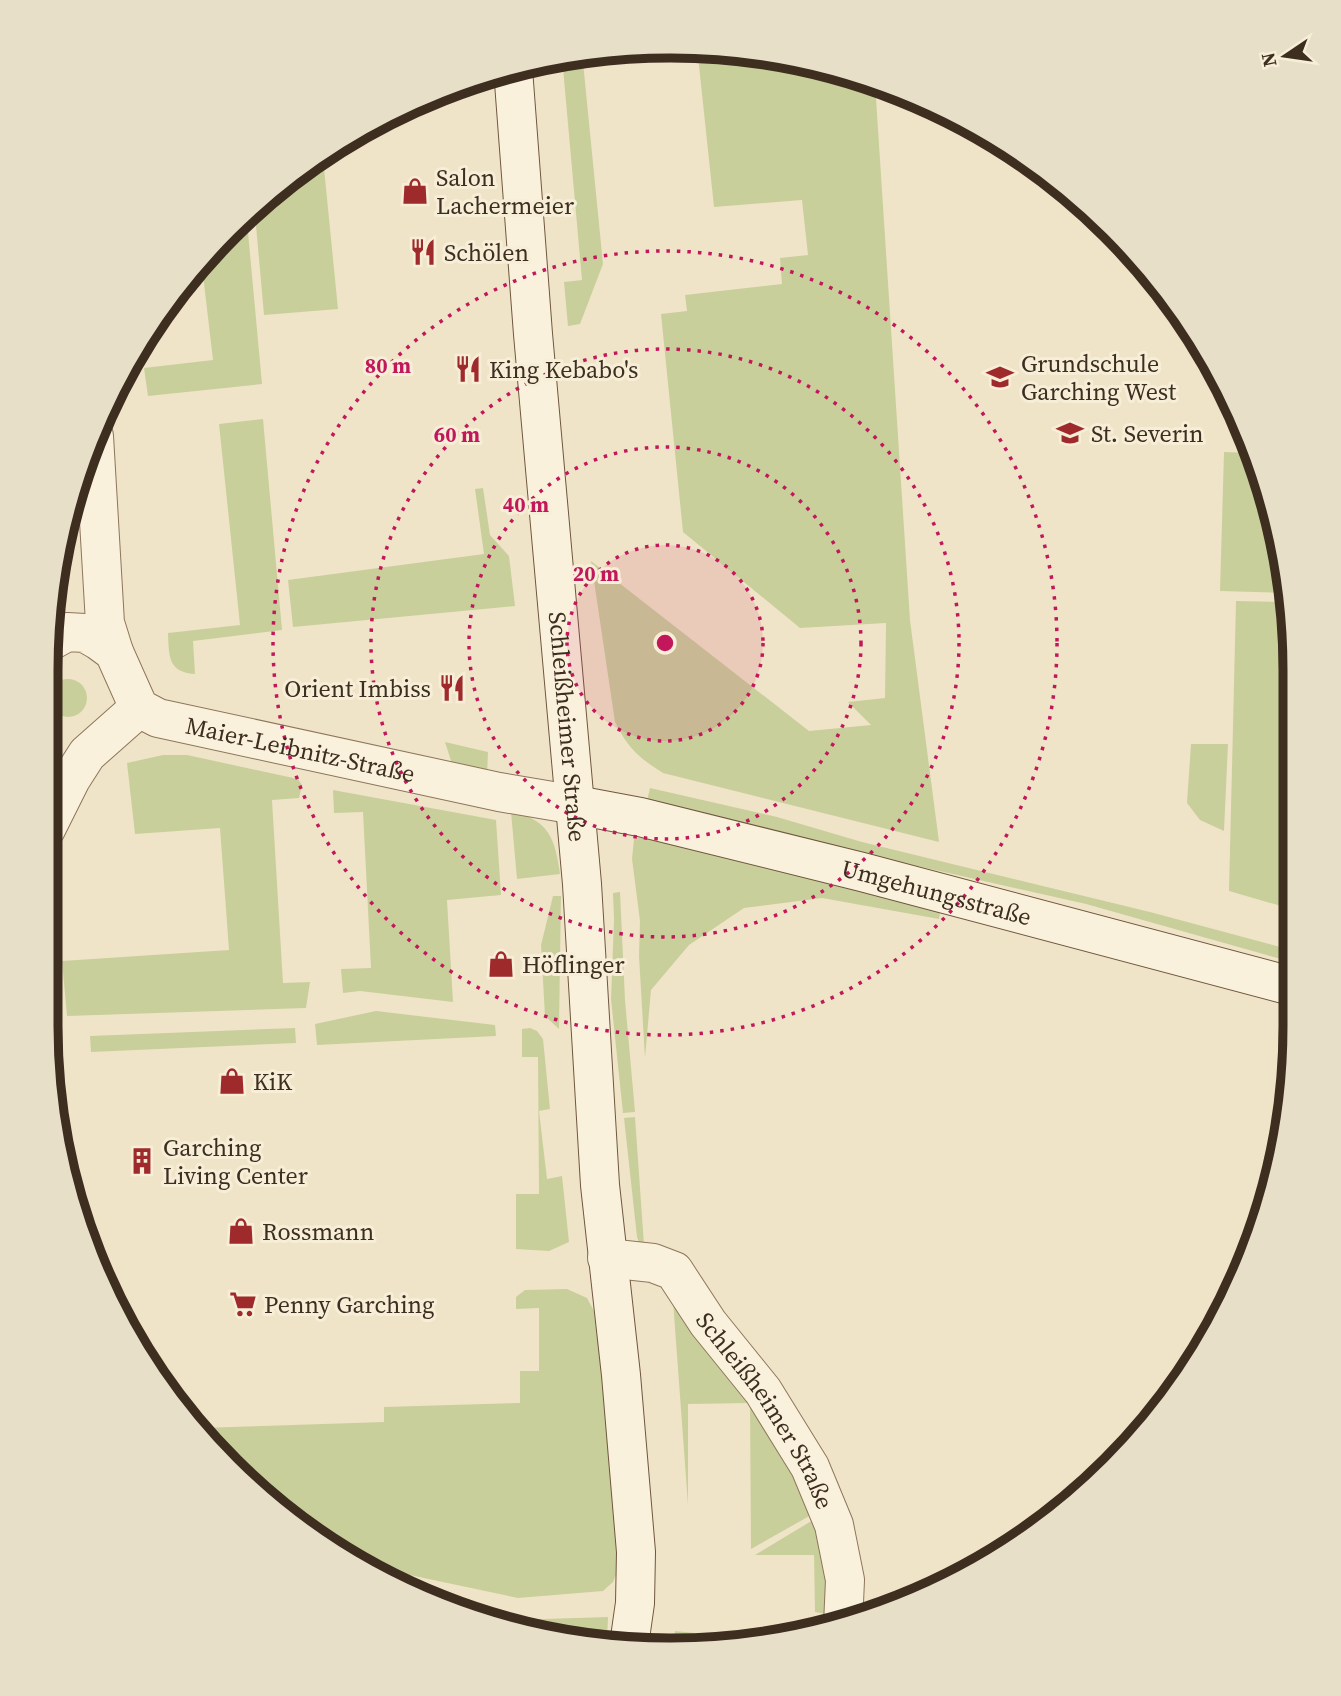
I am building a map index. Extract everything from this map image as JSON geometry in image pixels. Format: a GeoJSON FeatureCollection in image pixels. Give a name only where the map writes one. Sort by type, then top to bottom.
{"type":"FeatureCollection","features":[{"type":"Feature","properties":{"kind":"street","name":"Schleißheimer Straße"},"geometry":{"type":"LineString","coordinates":[[514,79],[532,320],[576,805],[595,1119],[636,1552],[635,1603],[630,1637]]}},
{"type":"Feature","properties":{"kind":"street"},"geometry":{"type":"LineString","coordinates":[[58,805],[87,754],[139,708],[114,652],[105,623],[95,460]]}},
{"type":"Feature","properties":{"kind":"street"},"geometry":{"type":"LineString","coordinates":[[59,635],[86,605],[101,569]]}},
{"type":"Feature","properties":{"kind":"street"},"geometry":{"type":"LineString","coordinates":[[59,637],[85,633],[114,652]]}},
{"type":"Feature","properties":{"kind":"street","name":"Maier-Leibnitz-Straße"},"geometry":{"type":"LineString","coordinates":[[139,708],[173,723],[499,792],[576,805]]}},
{"type":"Feature","properties":{"kind":"street","name":"Umgehungsstraße"},"geometry":{"type":"LineString","coordinates":[[576,805],[640,817],[849,869],[1283,984]]}},
{"type":"Feature","properties":{"kind":"street","name":"Schleißheimer Straße"},"geometry":{"type":"LineString","coordinates":[[607,1258],[653,1263],[674,1271],[708,1323],[763,1391],[810,1467],[834,1525],[845,1580],[844,1613]]}},
{"type":"Feature","properties":{"kind":"green space"},"geometry":{"type":"Polygon","coordinates":[[[698,59],[790,70],[876,93],[910,620],[939,842],[663,773],[634,751],[615,722],[591,561],[809,731],[871,725],[848,702],[885,698],[886,623],[800,628],[683,532],[661,314],[687,311],[685,295],[782,284],[780,258],[808,255],[802,200],[714,207],[698,59]]]}},
{"type":"Feature","properties":{"kind":"green space"},"geometry":{"type":"Polygon","coordinates":[[[583,64],[603,264],[580,324],[568,326],[564,282],[582,280],[563,68],[583,64]]]}},
{"type":"Feature","properties":{"kind":"green space"},"geometry":{"type":"Polygon","coordinates":[[[324,165],[338,309],[264,315],[256,220],[324,165]]]}},
{"type":"Feature","properties":{"kind":"green space"},"geometry":{"type":"Polygon","coordinates":[[[248,227],[262,384],[148,396],[144,368],[213,360],[203,274],[248,227]]]}},
{"type":"Feature","properties":{"kind":"green space"},"geometry":{"type":"Polygon","coordinates":[[[263,419],[282,630],[193,641],[195,674],[186,673],[172,662],[168,633],[240,625],[219,424],[263,419]]]}},
{"type":"Feature","properties":{"kind":"green space"},"geometry":{"type":"Polygon","coordinates":[[[1224,452],[1243,453],[1262,512],[1278,593],[1220,591],[1224,452]]]}},
{"type":"Feature","properties":{"kind":"green space"},"geometry":{"type":"Polygon","coordinates":[[[483,488],[490,535],[509,556],[515,606],[293,627],[288,580],[484,554],[475,489],[483,488]]]}},
{"type":"Feature","properties":{"kind":"green space"},"geometry":{"type":"Polygon","coordinates":[[[1236,601],[1279,602],[1283,670],[1283,907],[1229,891],[1236,601]]]}},
{"type":"Feature","properties":{"kind":"green space"},"geometry":{"type":"Polygon","coordinates":[[[75,680],[82,684],[86,691],[86,705],[82,712],[68,717],[58,714],[58,682],[75,680]]]}},
{"type":"Feature","properties":{"kind":"green space"},"geometry":{"type":"Polygon","coordinates":[[[445,742],[488,752],[487,776],[452,764],[445,742]]]}},
{"type":"Feature","properties":{"kind":"green space"},"geometry":{"type":"Polygon","coordinates":[[[1191,744],[1228,744],[1224,831],[1200,820],[1187,803],[1191,744]]]}},
{"type":"Feature","properties":{"kind":"green space"},"geometry":{"type":"Polygon","coordinates":[[[163,755],[187,755],[298,779],[302,785],[299,798],[272,800],[283,983],[310,982],[306,1008],[67,1016],[62,961],[229,950],[220,828],[135,834],[127,763],[163,755]]]}},
{"type":"Feature","properties":{"kind":"green space"},"geometry":{"type":"Polygon","coordinates":[[[650,788],[777,817],[862,842],[1150,912],[1283,948],[1283,960],[1086,904],[646,805],[650,788]]]}},
{"type":"Feature","properties":{"kind":"green space"},"geometry":{"type":"Polygon","coordinates":[[[333,790],[496,820],[501,895],[447,900],[453,1002],[360,991],[343,993],[341,969],[371,968],[363,812],[334,813],[333,790]]]}},
{"type":"Feature","properties":{"kind":"green space"},"geometry":{"type":"Polygon","coordinates":[[[511,812],[534,820],[548,832],[556,851],[560,874],[517,879],[511,812]]]}},
{"type":"Feature","properties":{"kind":"green space"},"geometry":{"type":"Polygon","coordinates":[[[645,837],[942,902],[939,919],[822,898],[744,908],[689,945],[651,990],[645,1058],[639,956],[640,921],[632,859],[634,839],[645,837]]]}},
{"type":"Feature","properties":{"kind":"green space"},"geometry":{"type":"Polygon","coordinates":[[[620,892],[625,1000],[635,1112],[623,1113],[611,999],[613,893],[620,892]]]}},
{"type":"Feature","properties":{"kind":"green space"},"geometry":{"type":"Polygon","coordinates":[[[553,896],[561,896],[559,1029],[545,1016],[541,945],[553,896]]]}},
{"type":"Feature","properties":{"kind":"green space"},"geometry":{"type":"Polygon","coordinates":[[[376,1011],[495,1025],[496,1036],[317,1045],[315,1024],[376,1011]]]}},
{"type":"Feature","properties":{"kind":"green space"},"geometry":{"type":"Polygon","coordinates":[[[295,1028],[296,1043],[91,1052],[90,1036],[295,1028]]]}},
{"type":"Feature","properties":{"kind":"green space"},"geometry":{"type":"Polygon","coordinates":[[[522,1029],[537,1031],[543,1039],[550,1109],[539,1111],[547,1179],[562,1176],[569,1242],[549,1251],[516,1249],[516,1194],[539,1194],[538,1057],[522,1057],[522,1029]]]}},
{"type":"Feature","properties":{"kind":"green space"},"geometry":{"type":"Polygon","coordinates":[[[635,1117],[644,1245],[640,1245],[637,1237],[624,1118],[635,1117]]]}},
{"type":"Feature","properties":{"kind":"green space"},"geometry":{"type":"Polygon","coordinates":[[[672,1287],[738,1375],[820,1510],[751,1549],[750,1403],[688,1404],[688,1505],[672,1287]]]}},
{"type":"Feature","properties":{"kind":"green space"},"geometry":{"type":"Polygon","coordinates":[[[567,1289],[587,1298],[594,1311],[605,1401],[619,1567],[613,1582],[603,1591],[518,1598],[392,1571],[297,1512],[237,1459],[208,1428],[384,1422],[384,1407],[520,1403],[520,1371],[539,1371],[539,1308],[516,1309],[516,1297],[525,1290],[567,1289]]]}},
{"type":"Feature","properties":{"kind":"green space"},"geometry":{"type":"Polygon","coordinates":[[[823,1514],[831,1615],[815,1612],[814,1555],[755,1555],[823,1514]]]}},
{"type":"Feature","properties":{"kind":"green space"},"geometry":{"type":"Polygon","coordinates":[[[608,1617],[607,1635],[523,1620],[608,1617]]]}},
{"type":"Feature","properties":{"kind":"green space"},"geometry":{"type":"Polygon","coordinates":[[[675,1631],[723,1636],[711,1637],[674,1638],[675,1631]]]}},
{"type":"Feature","properties":{"kind":"place","name":"Salon Lachermeier"},"geometry":{"type":"Point","coordinates":[415,191]}},
{"type":"Feature","properties":{"kind":"place","name":"Schölen"},"geometry":{"type":"Point","coordinates":[423,252]}},
{"type":"Feature","properties":{"kind":"place","name":"King Kebabo's"},"geometry":{"type":"Point","coordinates":[468,369]}},
{"type":"Feature","properties":{"kind":"place","name":"Grundschule Garching West"},"geometry":{"type":"Point","coordinates":[1000,377]}},
{"type":"Feature","properties":{"kind":"place","name":"St. Severin"},"geometry":{"type":"Point","coordinates":[1070,433]}},
{"type":"Feature","properties":{"kind":"place","name":"Orient Imbiss"},"geometry":{"type":"Point","coordinates":[452,688]}},
{"type":"Feature","properties":{"kind":"place","name":"Höflinger"},"geometry":{"type":"Point","coordinates":[501,964]}},
{"type":"Feature","properties":{"kind":"place","name":"KiK"},"geometry":{"type":"Point","coordinates":[232,1081]}},
{"type":"Feature","properties":{"kind":"place","name":"Garching Living Center"},"geometry":{"type":"Point","coordinates":[142,1161]}},
{"type":"Feature","properties":{"kind":"place","name":"Rossmann"},"geometry":{"type":"Point","coordinates":[241,1231]}},
{"type":"Feature","properties":{"kind":"place","name":"Penny Garching"},"geometry":{"type":"Point","coordinates":[243,1304]}}]}
